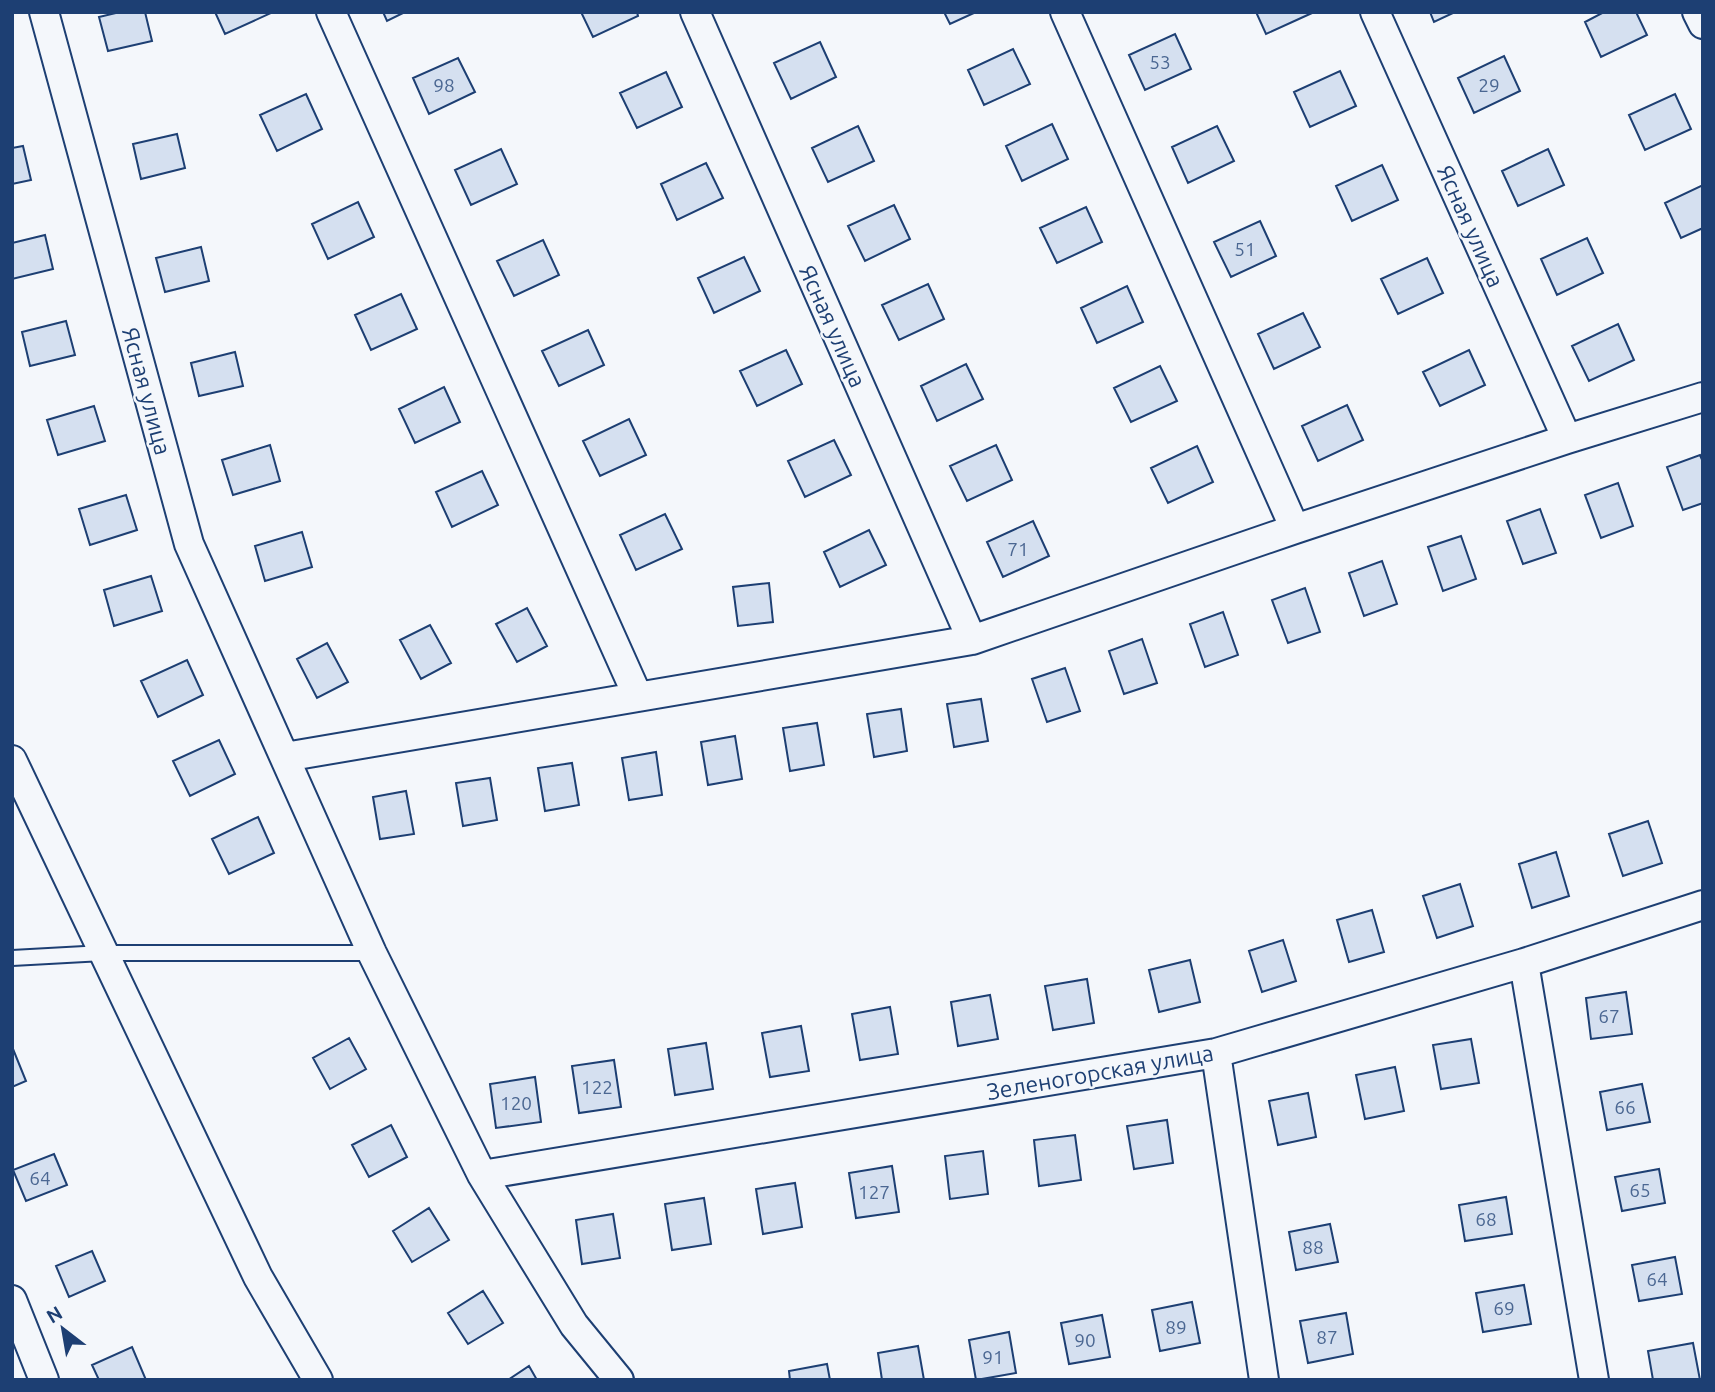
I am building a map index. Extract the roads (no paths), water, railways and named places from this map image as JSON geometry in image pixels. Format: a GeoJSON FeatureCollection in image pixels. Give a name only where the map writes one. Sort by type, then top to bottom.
{"type":"FeatureCollection","features":[{"type":"Feature","properties":{"kind":"street","name":"Ясная улица"},"geometry":{"type":"LineString","coordinates":[[44,12],[189,544],[372,953],[482,1175],[574,1325],[619,1380]]}},
{"type":"Feature","properties":{"kind":"street"},"geometry":{"type":"LineString","coordinates":[[331,12],[638,698]]}},
{"type":"Feature","properties":{"kind":"street","name":"Ясная улица"},"geometry":{"type":"LineString","coordinates":[[695,12],[972,640]]}},
{"type":"Feature","properties":{"kind":"street"},"geometry":{"type":"LineString","coordinates":[[1065,12],[1295,528]]}},
{"type":"Feature","properties":{"kind":"street","name":"Ясная улица"},"geometry":{"type":"LineString","coordinates":[[1375,12],[1567,439]]}},
{"type":"Feature","properties":{"kind":"street"},"geometry":{"type":"LineString","coordinates":[[1697,12],[1703,24]]}},
{"type":"Feature","properties":{"kind":"street"},"geometry":{"type":"LineString","coordinates":[[285,757],[972,640],[1295,528],[1703,397]]}},
{"type":"Feature","properties":{"kind":"street"},"geometry":{"type":"LineString","coordinates":[[12,760],[258,1277],[318,1380]]}},
{"type":"Feature","properties":{"kind":"street","name":"Зеленогорская улица"},"geometry":{"type":"LineString","coordinates":[[482,1175],[1216,1053],[1524,964],[1703,905]]}},
{"type":"Feature","properties":{"kind":"street"},"geometry":{"type":"LineString","coordinates":[[1524,964],[1594,1380]]}},
{"type":"Feature","properties":{"kind":"street"},"geometry":{"type":"LineString","coordinates":[[1216,1053],[1264,1380]]}},
{"type":"Feature","properties":{"kind":"street"},"geometry":{"type":"LineString","coordinates":[[12,1300],[44,1380]]}},
{"type":"Feature","properties":{"kind":"lane"},"geometry":{"type":"LineString","coordinates":[[12,958],[103,953],[372,953]]}}]}
